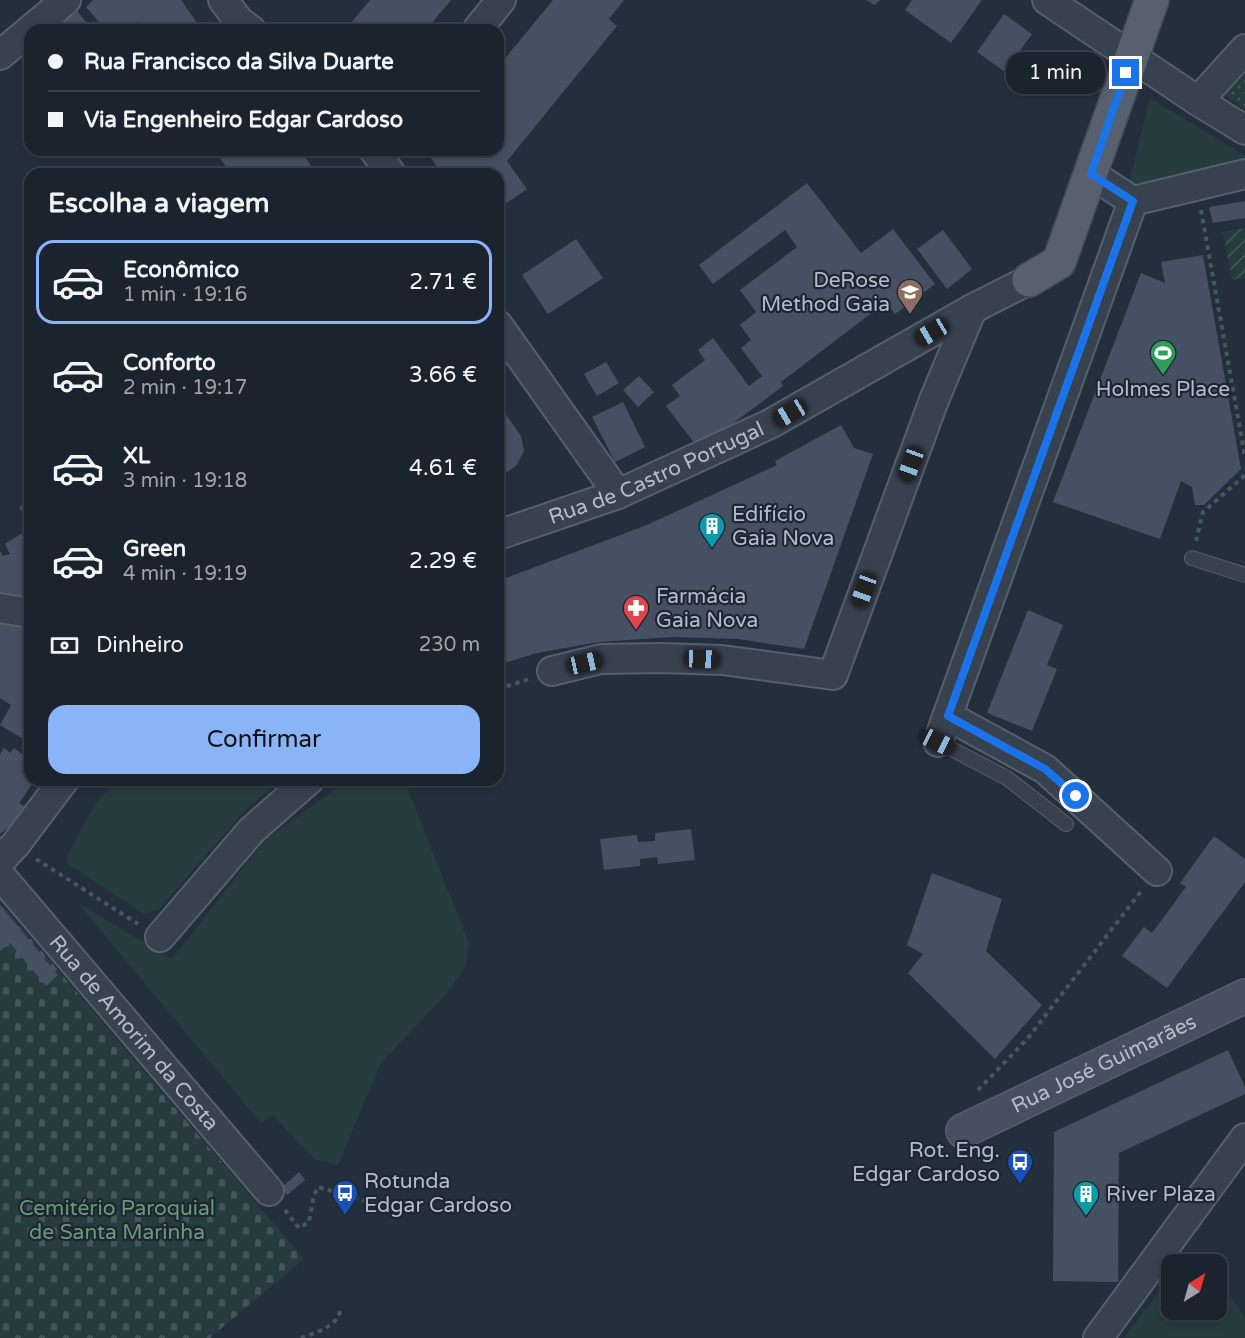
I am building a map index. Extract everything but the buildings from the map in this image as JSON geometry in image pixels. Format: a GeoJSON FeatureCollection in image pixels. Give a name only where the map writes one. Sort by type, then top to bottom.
{"type":"FeatureCollection","features":[{"type":"Feature","properties":{"kind":"main road"},"geometry":{"type":"LineString","coordinates":[[1029,280],[1059,262],[1152,0]]}},
{"type":"Feature","properties":{"kind":"street"},"geometry":{"type":"LineString","coordinates":[[37,24],[66,0]]}},
{"type":"Feature","properties":{"kind":"street"},"geometry":{"type":"LineString","coordinates":[[223,0],[243,24]]}},
{"type":"Feature","properties":{"kind":"street"},"geometry":{"type":"LineString","coordinates":[[482,24],[501,0]]}},
{"type":"Feature","properties":{"kind":"street"},"geometry":{"type":"LineString","coordinates":[[1047,0],[1245,130]]}},
{"type":"Feature","properties":{"kind":"street"},"geometry":{"type":"LineString","coordinates":[[0,55],[24,35]]}},
{"type":"Feature","properties":{"kind":"street"},"geometry":{"type":"LineString","coordinates":[[1198,101],[1245,50]]}},
{"type":"Feature","properties":{"kind":"street"},"geometry":{"type":"LineString","coordinates":[[1091,174],[1133,201],[1245,174]]}},
{"type":"Feature","properties":{"kind":"street"},"geometry":{"type":"LineString","coordinates":[[1133,201],[943,729],[1045,769],[1157,871]]}},
{"type":"Feature","properties":{"kind":"street","name":"Rua de Castro Portugal"},"geometry":{"type":"LineString","coordinates":[[504,533],[618,494],[770,424],[972,309],[1029,280]]}},
{"type":"Feature","properties":{"kind":"street"},"geometry":{"type":"LineString","coordinates":[[552,671],[601,659],[661,658],[722,660],[833,675],[934,400],[972,309]]}},
{"type":"Feature","properties":{"kind":"street"},"geometry":{"type":"LineString","coordinates":[[504,333],[618,494]]}},
{"type":"Feature","properties":{"kind":"street"},"geometry":{"type":"LineString","coordinates":[[0,608],[24,612]]}},
{"type":"Feature","properties":{"kind":"street"},"geometry":{"type":"LineString","coordinates":[[7,853],[59,786]]}},
{"type":"Feature","properties":{"kind":"street"},"geometry":{"type":"LineString","coordinates":[[160,937],[252,830],[302,786]]}},
{"type":"Feature","properties":{"kind":"street","name":"Rua de Amorim da Costa"},"geometry":{"type":"LineString","coordinates":[[0,874],[269,1191]]}},
{"type":"Feature","properties":{"kind":"street","name":"Rua José Guimarães"},"geometry":{"type":"LineString","coordinates":[[963,1131],[1245,996]]}},
{"type":"Feature","properties":{"kind":"street"},"geometry":{"type":"LineString","coordinates":[[1098,1338],[1245,1138]]}},
{"type":"Feature","properties":{"kind":"lane"},"geometry":{"type":"LineString","coordinates":[[1192,558],[1245,575]]}},
{"type":"Feature","properties":{"kind":"lane"},"geometry":{"type":"LineString","coordinates":[[943,729],[1066,824]]}},
{"type":"Feature","properties":{"kind":"path"},"geometry":{"type":"LineString","coordinates":[[1196,185],[1245,457]]}},
{"type":"Feature","properties":{"kind":"path"},"geometry":{"type":"LineString","coordinates":[[1192,558],[1203,512],[1245,475]]}},
{"type":"Feature","properties":{"kind":"path"},"geometry":{"type":"LineString","coordinates":[[7,853],[112,908]]}},
{"type":"Feature","properties":{"kind":"path"},"geometry":{"type":"LineString","coordinates":[[975,1093],[1028,1038],[1157,871]]}},
{"type":"Feature","properties":{"kind":"path"},"geometry":{"type":"LineString","coordinates":[[309,1222],[318,1186],[373,1203]]}},
{"type":"Feature","properties":{"kind":"path"},"geometry":{"type":"LineString","coordinates":[[301,1338],[334,1323],[341,1306]]}},
{"type":"Feature","properties":{"kind":"green space"},"geometry":{"type":"Polygon","coordinates":[[[1245,70],[1245,110],[1224,94],[1245,70]]]}},
{"type":"Feature","properties":{"kind":"green space"},"geometry":{"type":"Polygon","coordinates":[[[1150,98],[1245,156],[1245,164],[1128,187],[1150,98]]]}},
{"type":"Feature","properties":{"kind":"green space"},"geometry":{"type":"Polygon","coordinates":[[[1245,228],[1245,277],[1232,280],[1223,232],[1245,228]]]}},
{"type":"Feature","properties":{"kind":"green space"},"geometry":{"type":"Polygon","coordinates":[[[112,786],[274,786],[247,808],[159,909],[144,914],[68,864],[67,855],[96,803],[112,786]]]}},
{"type":"Feature","properties":{"kind":"green space"},"geometry":{"type":"Polygon","coordinates":[[[340,786],[406,786],[469,943],[465,967],[446,994],[381,1063],[338,1165],[314,1159],[273,1115],[261,1123],[78,903],[172,959],[265,840],[340,786]]]}},
{"type":"Feature","properties":{"kind":"green space","name":"Cemitério Paroquial de Santa Marinha"},"geometry":{"type":"Polygon","coordinates":[[[0,902],[304,1259],[210,1338],[0,1338],[0,902]]]}},
{"type":"Feature","properties":{"kind":"green space"},"geometry":{"type":"Polygon","coordinates":[[[1161,1288],[1161,1320],[1227,1320],[1227,1291],[1245,1318],[1245,1338],[1124,1338],[1161,1288]]]}},
{"type":"Feature","properties":{"kind":"place","name":"DeRose Method Gaia"},"geometry":{"type":"Point","coordinates":[910,315]}},
{"type":"Feature","properties":{"kind":"place","name":"Holmes Place"},"geometry":{"type":"Point","coordinates":[1163,376]}},
{"type":"Feature","properties":{"kind":"place","name":"Edifício Gaia Nova"},"geometry":{"type":"Point","coordinates":[712,549]}},
{"type":"Feature","properties":{"kind":"place","name":"Farmácia Gaia Nova"},"geometry":{"type":"Point","coordinates":[636,631]}},
{"type":"Feature","properties":{"kind":"place","name":"Rot. Eng. Edgar Cardoso"},"geometry":{"type":"Point","coordinates":[1020,1185]}},
{"type":"Feature","properties":{"kind":"place","name":"Rotunda Edgar Cardoso"},"geometry":{"type":"Point","coordinates":[345,1216]}},
{"type":"Feature","properties":{"kind":"place","name":"River Plaza"},"geometry":{"type":"Point","coordinates":[1086,1217]}},
{"type":"Feature","properties":{"kind":"route"},"geometry":{"type":"LineString","coordinates":[[1076,796],[1045,769],[948,716],[1133,201],[1091,174],[1126,73]]}}]}
